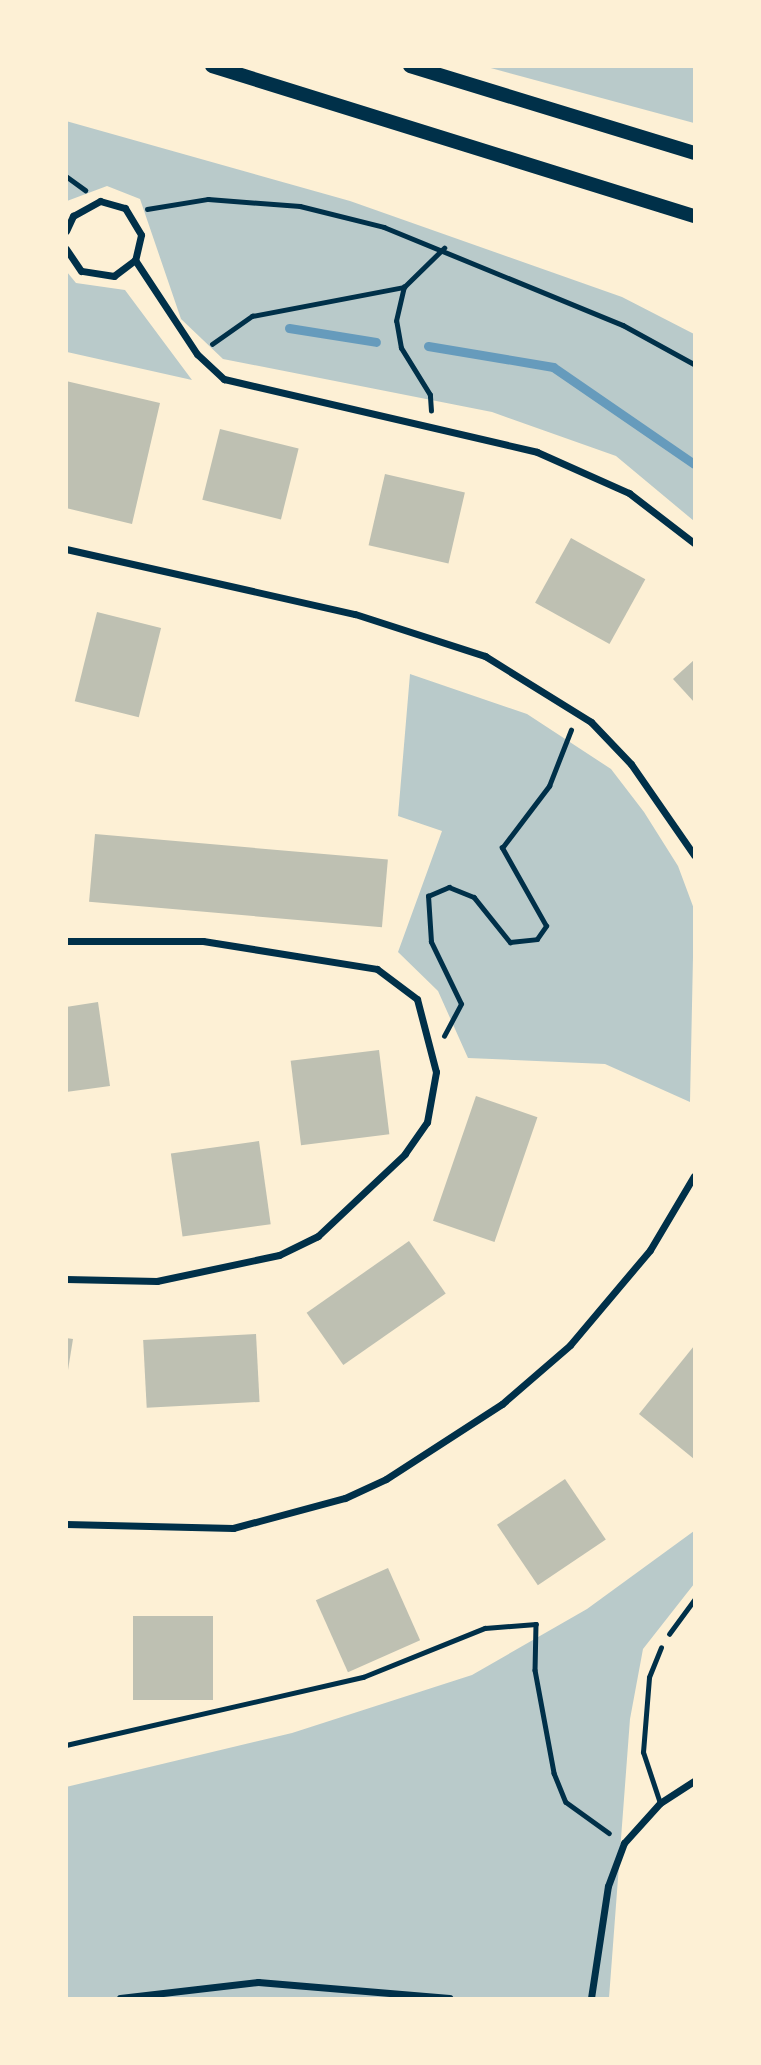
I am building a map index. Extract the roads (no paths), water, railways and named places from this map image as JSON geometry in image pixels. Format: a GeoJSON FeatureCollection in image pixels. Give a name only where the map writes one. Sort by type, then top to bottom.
{"type":"FeatureCollection","features":[{"type":"Feature","properties":{"kind":"main road"},"geometry":{"type":"LineString","coordinates":[[212,66],[695,216]]}},
{"type":"Feature","properties":{"kind":"main road"},"geometry":{"type":"LineString","coordinates":[[410,66],[695,153]]}},
{"type":"Feature","properties":{"kind":"street"},"geometry":{"type":"LineString","coordinates":[[66,231],[83,207],[100,201],[125,208],[141,235],[135,260],[114,276],[93,276],[72,261],[66,249]]}},
{"type":"Feature","properties":{"kind":"street"},"geometry":{"type":"LineString","coordinates":[[135,260],[197,354],[224,379],[244,387],[433,425],[587,471],[629,493],[695,543]]}},
{"type":"Feature","properties":{"kind":"street"},"geometry":{"type":"LineString","coordinates":[[66,549],[426,634],[485,656],[577,712],[631,764],[695,856]]}},
{"type":"Feature","properties":{"kind":"street"},"geometry":{"type":"LineString","coordinates":[[66,941],[203,941],[376,969],[417,999],[434,1047],[434,1098],[427,1122],[366,1197],[318,1236],[279,1255],[158,1281],[66,1279]]}},
{"type":"Feature","properties":{"kind":"street"},"geometry":{"type":"LineString","coordinates":[[66,1524],[233,1528],[345,1498],[386,1479],[502,1404],[570,1345],[650,1250],[695,1176]]}},
{"type":"Feature","properties":{"kind":"street"},"geometry":{"type":"LineString","coordinates":[[591,1998],[608,1886],[624,1843],[660,1803],[695,1781]]}},
{"type":"Feature","properties":{"kind":"street"},"geometry":{"type":"LineString","coordinates":[[120,1998],[258,1982],[449,1998]]}},
{"type":"Feature","properties":{"kind":"lane"},"geometry":{"type":"LineString","coordinates":[[660,1803],[643,1752],[649,1677],[661,1647]]}},
{"type":"Feature","properties":{"kind":"waterway"},"geometry":{"type":"LineString","coordinates":[[289,328],[376,342]]}},
{"type":"Feature","properties":{"kind":"waterway"},"geometry":{"type":"LineString","coordinates":[[428,346],[553,367],[694,464]]}}]}
